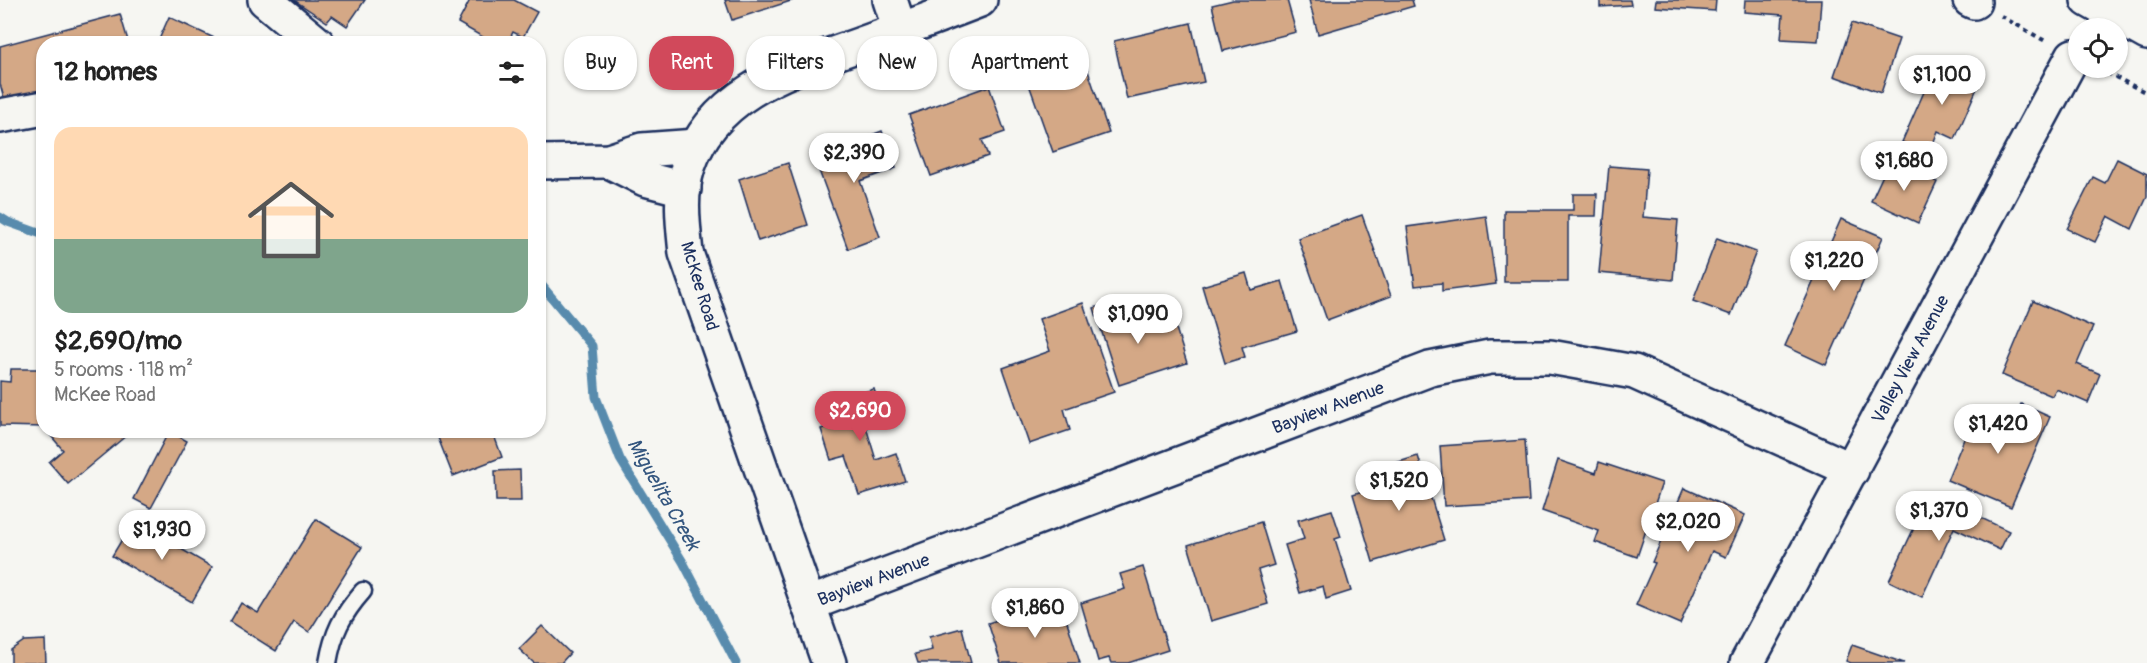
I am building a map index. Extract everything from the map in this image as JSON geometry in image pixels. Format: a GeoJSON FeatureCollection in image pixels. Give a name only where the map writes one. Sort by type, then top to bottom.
{"type":"FeatureCollection","features":[{"type":"Feature","properties":{"kind":"street"},"geometry":{"type":"LineString","coordinates":[[265,0],[308,36]]}},
{"type":"Feature","properties":{"kind":"street","name":"McKee Road"},"geometry":{"type":"LineString","coordinates":[[829,663],[686,253],[682,210],[688,168],[697,146],[712,124],[740,97],[776,75],[895,15],[980,0]]}},
{"type":"Feature","properties":{"kind":"street"},"geometry":{"type":"LineString","coordinates":[[2095,2],[2147,10]]}},
{"type":"Feature","properties":{"kind":"street"},"geometry":{"type":"LineString","coordinates":[[2095,2],[2147,33]]}},
{"type":"Feature","properties":{"kind":"street","name":"Valley View Avenue"},"geometry":{"type":"LineString","coordinates":[[1747,663],[1852,470],[2075,78]]}},
{"type":"Feature","properties":{"kind":"street"},"geometry":{"type":"LineString","coordinates":[[0,116],[36,109]]}},
{"type":"Feature","properties":{"kind":"street"},"geometry":{"type":"LineString","coordinates":[[546,162],[609,161],[642,150],[697,146]]}},
{"type":"Feature","properties":{"kind":"street"},"geometry":{"type":"LineString","coordinates":[[609,161],[645,179],[684,189]]}},
{"type":"Feature","properties":{"kind":"street","name":"Bayview Avenue"},"geometry":{"type":"LineString","coordinates":[[809,604],[1430,369],[1490,357],[1550,357],[1634,372],[1852,470]]}},
{"type":"Feature","properties":{"kind":"lane"},"geometry":{"type":"LineString","coordinates":[[328,663],[332,641],[346,610],[363,591]]}},
{"type":"Feature","properties":{"kind":"path"},"geometry":{"type":"LineString","coordinates":[[1972,1],[2068,53]]}},
{"type":"Feature","properties":{"kind":"path"},"geometry":{"type":"LineString","coordinates":[[2117,78],[2147,93]]}},
{"type":"Feature","properties":{"kind":"building"},"geometry":{"type":"Polygon","coordinates":[[[294,0],[365,0],[347,26],[332,16],[327,22],[294,0]]]}},
{"type":"Feature","properties":{"kind":"building"},"geometry":{"type":"Polygon","coordinates":[[[470,0],[514,0],[537,12],[524,36],[513,32],[511,36],[481,36],[458,23],[470,0]]]}},
{"type":"Feature","properties":{"kind":"building"},"geometry":{"type":"Polygon","coordinates":[[[725,0],[794,0],[732,20],[725,0]]]}},
{"type":"Feature","properties":{"kind":"building"},"geometry":{"type":"Polygon","coordinates":[[[1233,0],[1287,0],[1296,32],[1223,51],[1212,5],[1233,0]]]}},
{"type":"Feature","properties":{"kind":"building"},"geometry":{"type":"Polygon","coordinates":[[[1309,0],[1412,0],[1414,6],[1318,34],[1309,0]]]}},
{"type":"Feature","properties":{"kind":"building"},"geometry":{"type":"Polygon","coordinates":[[[1600,0],[1630,0],[1631,5],[1600,7],[1600,0]]]}},
{"type":"Feature","properties":{"kind":"building"},"geometry":{"type":"Polygon","coordinates":[[[1656,0],[1716,0],[1715,11],[1655,7],[1656,0]]]}},
{"type":"Feature","properties":{"kind":"building"},"geometry":{"type":"Polygon","coordinates":[[[1745,0],[1821,0],[1818,41],[1781,39],[1783,15],[1744,12],[1745,0]]]}},
{"type":"Feature","properties":{"kind":"building"},"geometry":{"type":"Polygon","coordinates":[[[120,14],[127,36],[38,36],[120,14]]]}},
{"type":"Feature","properties":{"kind":"building"},"geometry":{"type":"Polygon","coordinates":[[[169,17],[210,36],[161,36],[169,17]]]}},
{"type":"Feature","properties":{"kind":"building"},"geometry":{"type":"Polygon","coordinates":[[[1191,23],[1204,82],[1127,99],[1114,41],[1191,23]]]}},
{"type":"Feature","properties":{"kind":"building"},"geometry":{"type":"Polygon","coordinates":[[[1852,23],[1899,39],[1881,93],[1834,76],[1852,23]]]}},
{"type":"Feature","properties":{"kind":"building"},"geometry":{"type":"Polygon","coordinates":[[[36,36],[36,97],[6,105],[0,84],[0,46],[36,36]]]}},
{"type":"Feature","properties":{"kind":"building"},"geometry":{"type":"Polygon","coordinates":[[[1938,60],[1981,79],[1955,139],[1938,131],[1929,154],[1902,142],[1938,60]]]}},
{"type":"Feature","properties":{"kind":"building"},"geometry":{"type":"Polygon","coordinates":[[[1089,74],[1109,133],[1053,152],[1031,90],[1089,90],[1089,74]]]}},
{"type":"Feature","properties":{"kind":"building"},"geometry":{"type":"Polygon","coordinates":[[[978,90],[990,90],[1005,132],[982,140],[988,156],[931,176],[909,115],[978,90]]]}},
{"type":"Feature","properties":{"kind":"building"},"geometry":{"type":"Polygon","coordinates":[[[882,131],[896,168],[860,181],[880,237],[848,249],[814,157],[882,131]]]}},
{"type":"Feature","properties":{"kind":"building"},"geometry":{"type":"Polygon","coordinates":[[[2117,159],[2147,174],[2147,197],[2132,229],[2108,216],[2095,242],[2067,229],[2093,177],[2105,183],[2117,159]]]}},
{"type":"Feature","properties":{"kind":"building"},"geometry":{"type":"Polygon","coordinates":[[[1890,160],[1937,182],[1918,223],[1871,201],[1890,160]]]}},
{"type":"Feature","properties":{"kind":"building"},"geometry":{"type":"Polygon","coordinates":[[[788,163],[808,225],[758,241],[739,179],[788,163]]]}},
{"type":"Feature","properties":{"kind":"building"},"geometry":{"type":"Polygon","coordinates":[[[1609,166],[1647,169],[1643,217],[1678,220],[1673,280],[1599,273],[1609,166]]]}},
{"type":"Feature","properties":{"kind":"building"},"geometry":{"type":"Polygon","coordinates":[[[1573,194],[1597,194],[1596,216],[1568,216],[1568,282],[1504,282],[1504,210],[1573,210],[1573,194]]]}},
{"type":"Feature","properties":{"kind":"building"},"geometry":{"type":"Polygon","coordinates":[[[1362,215],[1391,296],[1327,320],[1298,238],[1362,215]]]}},
{"type":"Feature","properties":{"kind":"building"},"geometry":{"type":"Polygon","coordinates":[[[1486,216],[1496,284],[1442,291],[1442,283],[1415,286],[1407,227],[1486,216]]]}},
{"type":"Feature","properties":{"kind":"building"},"geometry":{"type":"Polygon","coordinates":[[[1841,219],[1883,237],[1826,365],[1785,346],[1841,219]]]}},
{"type":"Feature","properties":{"kind":"building"},"geometry":{"type":"Polygon","coordinates":[[[1717,238],[1756,252],[1731,315],[1693,301],[1717,238]]]}},
{"type":"Feature","properties":{"kind":"building"},"geometry":{"type":"Polygon","coordinates":[[[1246,273],[1251,290],[1282,281],[1297,331],[1242,347],[1245,357],[1225,363],[1202,286],[1246,273]]]}},
{"type":"Feature","properties":{"kind":"building"},"geometry":{"type":"Polygon","coordinates":[[[1122,299],[1133,336],[1174,322],[1187,363],[1119,385],[1094,308],[1122,299]]]}},
{"type":"Feature","properties":{"kind":"building"},"geometry":{"type":"Polygon","coordinates":[[[2033,301],[2093,327],[2077,364],[2100,374],[2088,403],[2056,389],[2052,396],[2002,375],[2033,301]]]}},
{"type":"Feature","properties":{"kind":"building"},"geometry":{"type":"Polygon","coordinates":[[[1083,303],[1114,392],[1064,409],[1070,430],[1029,444],[1003,368],[1050,351],[1039,319],[1083,303]]]}},
{"type":"Feature","properties":{"kind":"building"},"geometry":{"type":"Polygon","coordinates":[[[11,369],[36,369],[36,427],[0,426],[0,381],[10,382],[11,369]]]}},
{"type":"Feature","properties":{"kind":"building"},"geometry":{"type":"Polygon","coordinates":[[[874,389],[884,421],[866,427],[876,460],[896,453],[905,481],[859,495],[846,456],[831,460],[821,429],[833,425],[826,404],[874,389]]]}},
{"type":"Feature","properties":{"kind":"building"},"geometry":{"type":"Polygon","coordinates":[[[2021,404],[2050,417],[2011,507],[1947,480],[1974,415],[2010,430],[2021,404]]]}},
{"type":"Feature","properties":{"kind":"building"},"geometry":{"type":"Polygon","coordinates":[[[53,438],[123,438],[68,484],[49,462],[63,450],[53,438]]]}},
{"type":"Feature","properties":{"kind":"building"},"geometry":{"type":"Polygon","coordinates":[[[165,438],[182,438],[187,441],[151,508],[134,499],[165,438]]]}},
{"type":"Feature","properties":{"kind":"building"},"geometry":{"type":"Polygon","coordinates":[[[438,438],[495,438],[502,457],[453,476],[438,438]]]}},
{"type":"Feature","properties":{"kind":"building"},"geometry":{"type":"Polygon","coordinates":[[[1525,440],[1529,501],[1444,506],[1440,446],[1525,440]]]}},
{"type":"Feature","properties":{"kind":"building"},"geometry":{"type":"Polygon","coordinates":[[[1418,456],[1444,540],[1373,562],[1353,494],[1388,483],[1383,467],[1418,456]]]}},
{"type":"Feature","properties":{"kind":"building"},"geometry":{"type":"Polygon","coordinates":[[[1558,460],[1596,473],[1599,462],[1662,483],[1637,557],[1595,542],[1599,531],[1542,511],[1558,460]]]}},
{"type":"Feature","properties":{"kind":"building"},"geometry":{"type":"Polygon","coordinates":[[[520,470],[521,501],[496,501],[495,471],[520,470]]]}},
{"type":"Feature","properties":{"kind":"building"},"geometry":{"type":"Polygon","coordinates":[[[1684,488],[1745,515],[1726,557],[1712,551],[1680,624],[1636,605],[1684,488]]]}},
{"type":"Feature","properties":{"kind":"building"},"geometry":{"type":"Polygon","coordinates":[[[1930,494],[2009,531],[2000,550],[1954,528],[1922,597],[1889,581],[1930,494]]]}},
{"type":"Feature","properties":{"kind":"building"},"geometry":{"type":"Polygon","coordinates":[[[1332,510],[1341,537],[1335,539],[1351,591],[1326,599],[1323,586],[1300,593],[1285,545],[1304,539],[1298,520],[1332,510]]]}},
{"type":"Feature","properties":{"kind":"building"},"geometry":{"type":"Polygon","coordinates":[[[316,519],[362,547],[309,632],[294,622],[276,651],[230,622],[241,603],[258,613],[316,519]]]}},
{"type":"Feature","properties":{"kind":"building"},"geometry":{"type":"Polygon","coordinates":[[[133,521],[212,567],[192,602],[112,556],[133,521]]]}},
{"type":"Feature","properties":{"kind":"building"},"geometry":{"type":"Polygon","coordinates":[[[1261,522],[1274,565],[1258,570],[1268,604],[1211,621],[1188,545],[1261,522]]]}},
{"type":"Feature","properties":{"kind":"building"},"geometry":{"type":"Polygon","coordinates":[[[1143,567],[1168,650],[1128,663],[1111,663],[1109,658],[1098,661],[1081,603],[1125,589],[1120,574],[1143,567]]]}},
{"type":"Feature","properties":{"kind":"building"},"geometry":{"type":"Polygon","coordinates":[[[1062,606],[1080,663],[1001,663],[988,623],[1007,617],[1009,623],[1062,606]]]}},
{"type":"Feature","properties":{"kind":"building"},"geometry":{"type":"Polygon","coordinates":[[[542,626],[570,653],[561,663],[534,663],[519,649],[542,626]]]}},
{"type":"Feature","properties":{"kind":"building"},"geometry":{"type":"Polygon","coordinates":[[[962,628],[971,663],[918,663],[915,654],[932,650],[929,637],[962,628]]]}},
{"type":"Feature","properties":{"kind":"building"},"geometry":{"type":"Polygon","coordinates":[[[45,640],[46,663],[11,663],[11,650],[24,641],[45,640]]]}},
{"type":"Feature","properties":{"kind":"building"},"geometry":{"type":"Polygon","coordinates":[[[1852,645],[1904,663],[1851,663],[1846,661],[1852,645]]]}},
{"type":"Feature","properties":{"kind":"waterway","name":"Miguelita Creek"},"geometry":{"type":"LineString","coordinates":[[0,217],[36,232]]}},
{"type":"Feature","properties":{"kind":"waterway","name":"Miguelita Creek"},"geometry":{"type":"LineString","coordinates":[[546,291],[592,346],[596,397],[620,459],[683,562],[736,663]]}}]}
